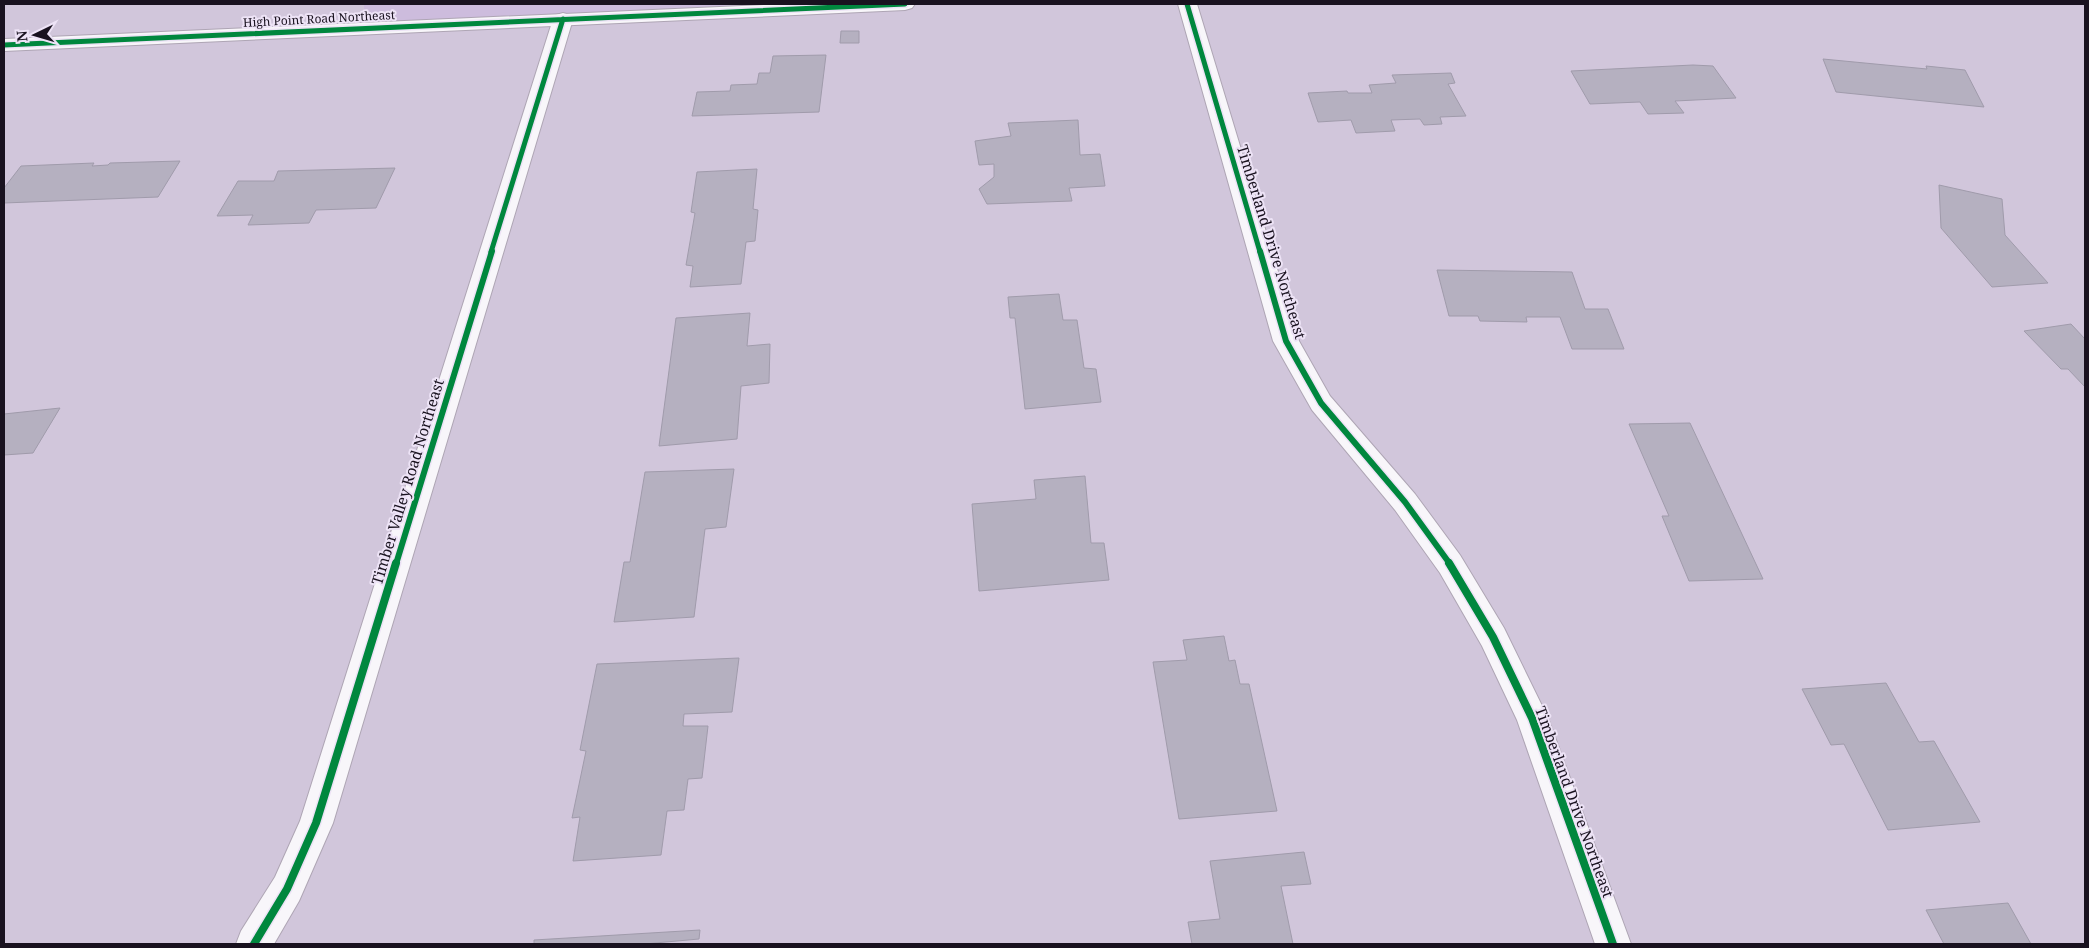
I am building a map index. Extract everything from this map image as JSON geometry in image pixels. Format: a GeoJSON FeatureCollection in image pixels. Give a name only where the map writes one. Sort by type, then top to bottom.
{"type":"FeatureCollection","features":[{"type":"Feature","properties":{"kind":"street","name":"High Point Road Northeast"},"geometry":{"type":"LineString","coordinates":[[4,45],[905,4]]}},
{"type":"Feature","properties":{"kind":"street","name":"Timberland Drive Northeast"},"geometry":{"type":"LineString","coordinates":[[1187,4],[1286,341],[1321,403],[1405,502],[1450,564],[1493,637],[1532,718],[1613,944]]}},
{"type":"Feature","properties":{"kind":"street","name":"Timber Valley Road Northeast"},"geometry":{"type":"LineString","coordinates":[[254,944],[287,889],[316,823],[563,19]]}},
{"type":"Feature","properties":{"kind":"shaded area"},"geometry":{"type":"Polygon","coordinates":[[[364,4],[751,4],[364,29],[364,4]]]}},
{"type":"Feature","properties":{"kind":"building"},"geometry":{"type":"Polygon","coordinates":[[[841,31],[859,31],[859,43],[840,43],[841,31]]]}},
{"type":"Feature","properties":{"kind":"building"},"geometry":{"type":"Polygon","coordinates":[[[826,55],[819,112],[692,116],[697,92],[730,91],[731,85],[757,84],[759,73],[770,73],[773,56],[826,55]]]}},
{"type":"Feature","properties":{"kind":"building"},"geometry":{"type":"Polygon","coordinates":[[[1823,59],[1927,69],[1926,66],[1965,70],[1984,107],[1836,92],[1823,59]]]}},
{"type":"Feature","properties":{"kind":"building"},"geometry":{"type":"Polygon","coordinates":[[[1693,65],[1713,66],[1736,98],[1675,101],[1684,113],[1648,114],[1640,102],[1590,104],[1571,71],[1693,65]]]}},
{"type":"Feature","properties":{"kind":"building"},"geometry":{"type":"Polygon","coordinates":[[[1451,73],[1455,83],[1448,84],[1466,116],[1440,117],[1442,124],[1424,125],[1420,119],[1391,120],[1395,131],[1356,133],[1351,120],[1318,122],[1308,93],[1347,91],[1348,93],[1372,93],[1369,85],[1396,83],[1392,75],[1451,73]]]}},
{"type":"Feature","properties":{"kind":"building"},"geometry":{"type":"Polygon","coordinates":[[[1078,120],[1080,155],[1100,154],[1105,186],[1069,188],[1072,201],[987,204],[979,189],[994,177],[994,164],[979,165],[975,141],[1011,136],[1008,123],[1078,120]]]}},
{"type":"Feature","properties":{"kind":"building"},"geometry":{"type":"Polygon","coordinates":[[[180,161],[158,197],[4,203],[4,188],[21,166],[94,163],[92,166],[108,165],[110,163],[180,161]]]}},
{"type":"Feature","properties":{"kind":"building"},"geometry":{"type":"Polygon","coordinates":[[[395,168],[376,208],[316,210],[309,223],[248,225],[253,215],[217,216],[238,181],[274,181],[278,171],[395,168]]]}},
{"type":"Feature","properties":{"kind":"building"},"geometry":{"type":"Polygon","coordinates":[[[757,169],[753,209],[758,210],[755,241],[746,242],[741,284],[690,287],[693,266],[686,265],[695,213],[691,212],[697,172],[757,169]]]}},
{"type":"Feature","properties":{"kind":"building"},"geometry":{"type":"Polygon","coordinates":[[[1939,185],[2002,199],[2005,235],[2048,283],[1992,287],[1941,228],[1939,185]]]}},
{"type":"Feature","properties":{"kind":"building"},"geometry":{"type":"Polygon","coordinates":[[[1437,270],[1572,272],[1585,309],[1608,309],[1624,349],[1572,349],[1560,317],[1526,317],[1527,322],[1480,321],[1478,316],[1449,316],[1437,270]]]}},
{"type":"Feature","properties":{"kind":"building"},"geometry":{"type":"Polygon","coordinates":[[[1059,294],[1063,320],[1077,320],[1084,368],[1096,369],[1101,402],[1025,409],[1015,318],[1010,318],[1008,297],[1059,294]]]}},
{"type":"Feature","properties":{"kind":"building"},"geometry":{"type":"Polygon","coordinates":[[[750,313],[747,346],[770,344],[769,383],[741,386],[737,439],[659,446],[676,318],[750,313]]]}},
{"type":"Feature","properties":{"kind":"building"},"geometry":{"type":"Polygon","coordinates":[[[2071,324],[2085,339],[2085,387],[2068,369],[2061,369],[2024,331],[2071,324]]]}},
{"type":"Feature","properties":{"kind":"building"},"geometry":{"type":"Polygon","coordinates":[[[60,408],[33,453],[4,455],[4,414],[60,408]]]}},
{"type":"Feature","properties":{"kind":"building"},"geometry":{"type":"Polygon","coordinates":[[[1690,423],[1763,579],[1689,581],[1662,516],[1669,516],[1629,424],[1690,423]]]}},
{"type":"Feature","properties":{"kind":"building"},"geometry":{"type":"Polygon","coordinates":[[[734,469],[726,527],[705,529],[694,617],[614,622],[624,562],[630,562],[645,472],[734,469]]]}},
{"type":"Feature","properties":{"kind":"building"},"geometry":{"type":"Polygon","coordinates":[[[1085,476],[1091,543],[1104,543],[1109,580],[979,591],[972,504],[1036,499],[1034,480],[1085,476]]]}},
{"type":"Feature","properties":{"kind":"building"},"geometry":{"type":"Polygon","coordinates":[[[1224,636],[1229,661],[1235,660],[1240,684],[1249,684],[1277,811],[1179,819],[1153,662],[1187,660],[1183,640],[1224,636]]]}},
{"type":"Feature","properties":{"kind":"building"},"geometry":{"type":"Polygon","coordinates":[[[739,658],[732,712],[684,714],[683,726],[708,726],[702,778],[688,779],[684,810],[667,811],[661,855],[573,861],[580,817],[572,818],[586,751],[580,750],[597,664],[739,658]]]}},
{"type":"Feature","properties":{"kind":"building"},"geometry":{"type":"Polygon","coordinates":[[[1886,683],[1919,742],[1934,741],[1980,822],[1888,830],[1844,744],[1831,745],[1802,689],[1886,683]]]}},
{"type":"Feature","properties":{"kind":"building"},"geometry":{"type":"Polygon","coordinates":[[[1304,852],[1311,884],[1281,886],[1293,944],[1192,944],[1188,922],[1220,919],[1210,861],[1304,852]]]}},
{"type":"Feature","properties":{"kind":"building"},"geometry":{"type":"Polygon","coordinates":[[[2008,903],[2031,944],[1944,944],[1926,910],[2008,903]]]}},
{"type":"Feature","properties":{"kind":"building"},"geometry":{"type":"Polygon","coordinates":[[[700,930],[699,939],[644,944],[534,944],[534,940],[700,930]]]}},
{"type":"Feature","properties":{"kind":"cycle path"},"geometry":{"type":"LineString","coordinates":[[4,45],[905,4]]}},
{"type":"Feature","properties":{"kind":"cycle path"},"geometry":{"type":"LineString","coordinates":[[1187,4],[1286,341],[1321,403],[1405,502],[1450,564],[1493,637],[1532,718],[1613,944]]}},
{"type":"Feature","properties":{"kind":"cycle path"},"geometry":{"type":"LineString","coordinates":[[254,944],[287,889],[316,823],[563,19]]}}]}
